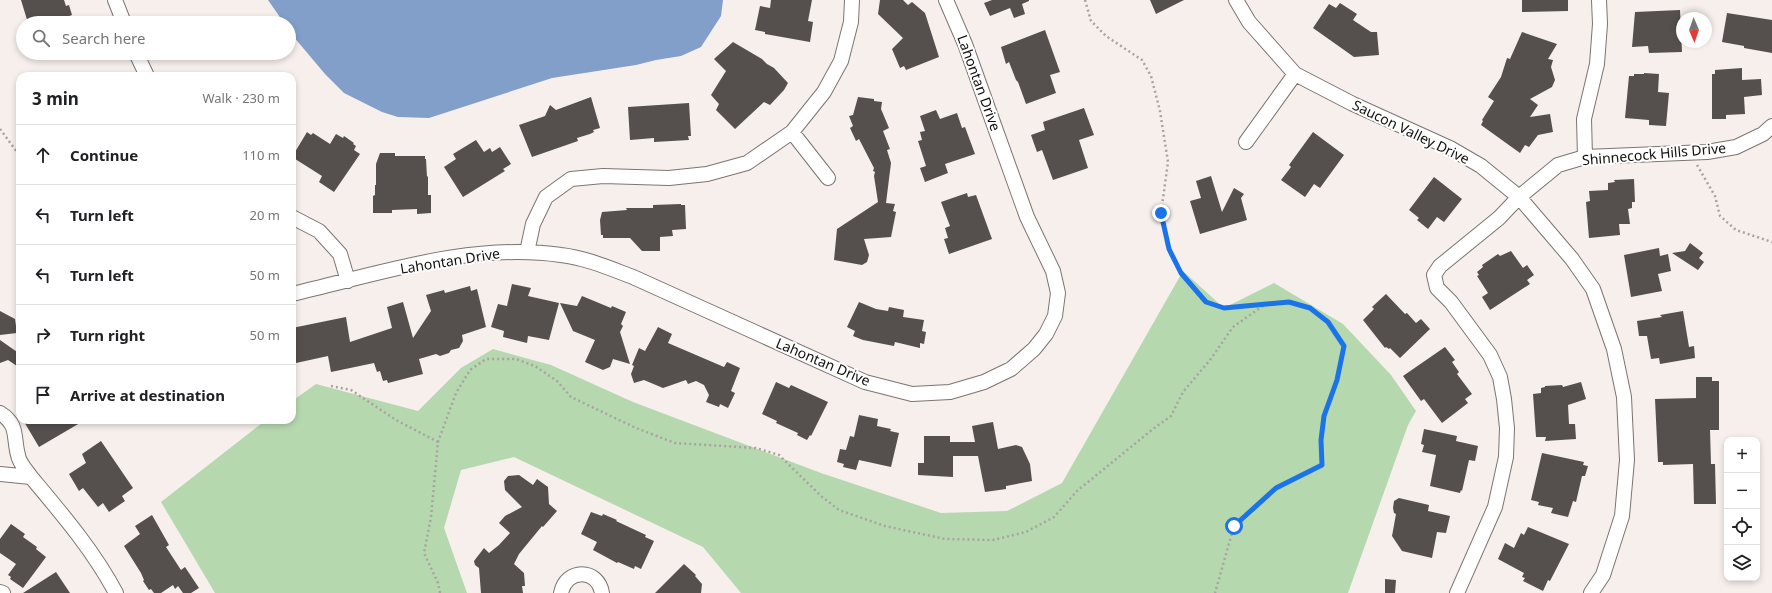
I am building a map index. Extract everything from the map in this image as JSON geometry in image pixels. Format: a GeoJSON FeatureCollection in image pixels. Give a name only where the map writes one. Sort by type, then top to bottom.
{"type":"FeatureCollection","features":[{"type":"Feature","properties":{"kind":"street"},"geometry":{"type":"LineString","coordinates":[[115,0],[121,16]]}},
{"type":"Feature","properties":{"kind":"street"},"geometry":{"type":"LineString","coordinates":[[527,252],[533,224],[546,197],[571,179],[603,176],[669,178],[707,174],[747,163],[792,132],[824,92],[841,60],[851,22],[852,0]]}},
{"type":"Feature","properties":{"kind":"street","name":"Lahontan Drive"},"geometry":{"type":"LineString","coordinates":[[296,293],[425,262],[486,252],[527,252],[561,255],[599,263],[633,277],[865,382],[912,394],[950,392],[984,382],[1011,369],[1034,349],[1046,334],[1055,316],[1058,293],[1053,271],[1027,217],[965,44],[946,0]]}},
{"type":"Feature","properties":{"kind":"street","name":"Saucon Valley Drive"},"geometry":{"type":"LineString","coordinates":[[1236,0],[1250,22],[1295,74],[1353,104],[1450,148],[1481,166],[1519,197],[1572,259],[1593,289],[1614,350],[1623,392],[1627,460],[1622,516],[1603,575],[1591,593]]}},
{"type":"Feature","properties":{"kind":"street"},"geometry":{"type":"LineString","coordinates":[[1585,158],[1584,119],[1597,64],[1600,24],[1599,0]]}},
{"type":"Feature","properties":{"kind":"street"},"geometry":{"type":"LineString","coordinates":[[139,60],[145,72]]}},
{"type":"Feature","properties":{"kind":"street"},"geometry":{"type":"LineString","coordinates":[[1246,142],[1295,74]]}},
{"type":"Feature","properties":{"kind":"street","name":"Shinnecock Hills Drive"},"geometry":{"type":"LineString","coordinates":[[1457,593],[1495,507],[1506,457],[1506,428],[1504,399],[1500,377],[1490,356],[1451,302],[1437,288],[1434,275],[1440,266],[1499,218],[1519,197],[1558,165],[1585,158],[1696,152],[1736,147],[1763,134],[1772,126]]}},
{"type":"Feature","properties":{"kind":"street"},"geometry":{"type":"LineString","coordinates":[[792,132],[828,178]]}},
{"type":"Feature","properties":{"kind":"street"},"geometry":{"type":"LineString","coordinates":[[296,218],[319,231],[340,254],[348,281]]}},
{"type":"Feature","properties":{"kind":"street"},"geometry":{"type":"LineString","coordinates":[[0,413],[8,418],[15,432],[18,456],[31,477],[71,525],[106,574],[116,593]]}},
{"type":"Feature","properties":{"kind":"street"},"geometry":{"type":"LineString","coordinates":[[0,474],[31,477]]}},
{"type":"Feature","properties":{"kind":"street"},"geometry":{"type":"LineString","coordinates":[[561,593],[570,577],[582,574],[594,578],[602,593]]}},
{"type":"Feature","properties":{"kind":"path"},"geometry":{"type":"LineString","coordinates":[[1084,0],[1091,21],[1106,36],[1142,60],[1151,76],[1160,111],[1168,162],[1161,213],[1169,249],[1181,273],[1206,302],[1224,308],[1289,302],[1310,308],[1328,322],[1344,346],[1337,380],[1324,416],[1321,440],[1322,465],[1276,488],[1234,526],[1215,593]]}},
{"type":"Feature","properties":{"kind":"path"},"geometry":{"type":"LineString","coordinates":[[0,129],[16,151]]}},
{"type":"Feature","properties":{"kind":"path"},"geometry":{"type":"LineString","coordinates":[[1696,152],[1697,164],[1715,196],[1720,216],[1736,230],[1772,242]]}},
{"type":"Feature","properties":{"kind":"path"},"geometry":{"type":"LineString","coordinates":[[440,593],[438,583],[424,553],[431,517],[438,442],[456,393],[470,370],[486,360],[516,359],[540,370],[557,381],[571,397],[636,428],[675,443],[756,448],[779,455],[821,496],[839,510],[885,526],[945,539],[993,540],[1026,532],[1054,517],[1077,491],[1171,416],[1184,392],[1210,360],[1233,327],[1267,303]]}},
{"type":"Feature","properties":{"kind":"path"},"geometry":{"type":"LineString","coordinates":[[331,386],[350,390],[396,420],[438,442]]}},
{"type":"Feature","properties":{"kind":"green space"},"geometry":{"type":"Polygon","coordinates":[[[1183,271],[1224,308],[1274,283],[1343,324],[1391,375],[1416,411],[1408,425],[1348,593],[741,593],[703,547],[514,457],[461,470],[444,528],[467,593],[215,593],[161,502],[261,424],[296,424],[296,398],[316,384],[418,411],[461,368],[493,349],[551,365],[633,402],[821,473],[941,513],[1007,511],[1062,483],[1183,271]]]}},
{"type":"Feature","properties":{"kind":"water"},"geometry":{"type":"Polygon","coordinates":[[[268,0],[723,0],[721,16],[701,47],[681,56],[636,65],[552,78],[429,118],[398,117],[382,112],[344,93],[325,74],[296,40],[296,16],[279,16],[268,0]]]}},
{"type":"Feature","properties":{"kind":"building"},"geometry":{"type":"Polygon","coordinates":[[[21,0],[64,0],[66,6],[69,5],[72,15],[69,16],[26,16],[21,0]]]}},
{"type":"Feature","properties":{"kind":"building"},"geometry":{"type":"Polygon","coordinates":[[[771,0],[812,0],[808,21],[813,22],[810,42],[765,34],[765,32],[755,30],[760,6],[770,8],[771,0]]]}},
{"type":"Feature","properties":{"kind":"building"},"geometry":{"type":"Polygon","coordinates":[[[880,0],[903,0],[908,5],[912,2],[925,13],[939,57],[906,70],[904,66],[900,68],[892,49],[903,38],[878,14],[880,0]]]}},
{"type":"Feature","properties":{"kind":"building"},"geometry":{"type":"Polygon","coordinates":[[[992,0],[1029,1],[1022,4],[1025,14],[1014,18],[1010,8],[990,16],[984,3],[992,0]]]}},
{"type":"Feature","properties":{"kind":"building"},"geometry":{"type":"Polygon","coordinates":[[[1150,0],[1184,0],[1156,14],[1150,0]]]}},
{"type":"Feature","properties":{"kind":"building"},"geometry":{"type":"Polygon","coordinates":[[[1522,0],[1568,0],[1568,11],[1522,12],[1522,0]]]}},
{"type":"Feature","properties":{"kind":"building"},"geometry":{"type":"Polygon","coordinates":[[[1340,3],[1357,14],[1353,20],[1371,32],[1377,32],[1379,55],[1354,57],[1313,28],[1329,4],[1336,8],[1340,3]]]}},
{"type":"Feature","properties":{"kind":"building"},"geometry":{"type":"Polygon","coordinates":[[[1680,10],[1680,12],[1676,12],[1676,48],[1682,48],[1682,52],[1649,53],[1648,46],[1632,47],[1635,12],[1680,10]]]}},
{"type":"Feature","properties":{"kind":"building"},"geometry":{"type":"Polygon","coordinates":[[[1727,13],[1772,20],[1772,53],[1722,42],[1727,13]]]}},
{"type":"Feature","properties":{"kind":"building"},"geometry":{"type":"Polygon","coordinates":[[[1045,30],[1060,72],[1050,75],[1056,93],[1026,104],[1009,62],[1006,64],[1001,47],[1045,30]]]}},
{"type":"Feature","properties":{"kind":"building"},"geometry":{"type":"Polygon","coordinates":[[[1522,32],[1557,44],[1548,59],[1553,60],[1551,67],[1555,80],[1552,87],[1530,99],[1538,105],[1530,117],[1550,114],[1553,132],[1538,135],[1529,147],[1525,145],[1520,153],[1481,125],[1482,120],[1494,101],[1488,97],[1501,77],[1507,58],[1510,59],[1522,32]]]}},
{"type":"Feature","properties":{"kind":"building"},"geometry":{"type":"Polygon","coordinates":[[[733,42],[762,59],[774,68],[788,83],[784,90],[770,105],[764,102],[735,129],[716,110],[719,104],[711,95],[726,71],[714,59],[733,42]]]}},
{"type":"Feature","properties":{"kind":"building"},"geometry":{"type":"Polygon","coordinates":[[[1742,68],[1742,80],[1761,79],[1762,95],[1744,97],[1745,114],[1726,115],[1726,119],[1712,119],[1712,74],[1715,74],[1715,70],[1742,68]]]}},
{"type":"Feature","properties":{"kind":"building"},"geometry":{"type":"Polygon","coordinates":[[[1644,73],[1659,74],[1658,92],[1669,93],[1666,126],[1649,125],[1649,120],[1625,118],[1629,76],[1644,73]]]}},
{"type":"Feature","properties":{"kind":"building"},"geometry":{"type":"Polygon","coordinates":[[[591,97],[600,128],[593,130],[594,132],[590,134],[577,138],[578,141],[532,157],[519,125],[545,116],[550,105],[556,110],[591,97]]]}},
{"type":"Feature","properties":{"kind":"building"},"geometry":{"type":"Polygon","coordinates":[[[858,97],[874,99],[874,101],[882,102],[881,109],[889,128],[883,131],[890,149],[887,150],[891,163],[886,203],[895,204],[893,211],[896,212],[891,237],[864,239],[869,255],[867,262],[862,265],[834,260],[837,229],[878,202],[874,176],[875,172],[873,171],[874,168],[859,139],[856,141],[850,128],[853,126],[849,116],[853,115],[858,97]]]}},
{"type":"Feature","properties":{"kind":"building"},"geometry":{"type":"Polygon","coordinates":[[[689,103],[691,136],[688,136],[689,140],[654,142],[654,138],[630,140],[628,107],[689,103]]]}},
{"type":"Feature","properties":{"kind":"building"},"geometry":{"type":"Polygon","coordinates":[[[1084,108],[1094,135],[1079,140],[1088,168],[1053,180],[1042,150],[1037,152],[1031,135],[1045,130],[1043,122],[1084,108]]]}},
{"type":"Feature","properties":{"kind":"building"},"geometry":{"type":"Polygon","coordinates":[[[936,110],[940,119],[957,113],[962,128],[965,127],[975,154],[945,164],[948,173],[925,182],[920,168],[926,166],[918,141],[922,140],[920,132],[925,131],[920,116],[936,110]]]}},
{"type":"Feature","properties":{"kind":"building"},"geometry":{"type":"Polygon","coordinates":[[[307,132],[311,135],[313,133],[330,144],[336,134],[343,138],[344,136],[354,143],[353,144],[356,146],[354,150],[360,154],[334,192],[319,182],[322,176],[296,160],[296,150],[307,132]]]}},
{"type":"Feature","properties":{"kind":"building"},"geometry":{"type":"Polygon","coordinates":[[[1313,132],[1344,155],[1320,188],[1314,184],[1305,197],[1281,180],[1291,167],[1289,165],[1313,132]]]}},
{"type":"Feature","properties":{"kind":"building"},"geometry":{"type":"Polygon","coordinates":[[[476,140],[484,152],[490,148],[492,152],[500,147],[511,164],[503,169],[505,171],[463,197],[444,167],[456,159],[453,154],[476,140]]]}},
{"type":"Feature","properties":{"kind":"building"},"geometry":{"type":"Polygon","coordinates":[[[380,153],[395,153],[395,156],[425,156],[427,177],[428,176],[428,195],[431,195],[431,213],[417,214],[417,209],[392,210],[392,213],[373,213],[373,196],[375,195],[376,185],[376,164],[380,153]]]}},
{"type":"Feature","properties":{"kind":"building"},"geometry":{"type":"Polygon","coordinates":[[[1211,176],[1222,212],[1234,188],[1244,194],[1241,198],[1247,220],[1200,234],[1190,201],[1201,198],[1196,181],[1211,176]]]}},
{"type":"Feature","properties":{"kind":"building"},"geometry":{"type":"Polygon","coordinates":[[[1434,177],[1462,199],[1444,222],[1437,217],[1428,229],[1417,220],[1419,218],[1409,210],[1434,177]]]}},
{"type":"Feature","properties":{"kind":"building"},"geometry":{"type":"Polygon","coordinates":[[[1634,179],[1635,202],[1632,202],[1632,208],[1628,209],[1630,224],[1619,224],[1620,235],[1589,238],[1586,202],[1590,201],[1589,191],[1608,190],[1608,183],[1615,182],[1614,180],[1634,179]]]}},
{"type":"Feature","properties":{"kind":"building"},"geometry":{"type":"Polygon","coordinates":[[[967,193],[968,197],[976,195],[992,239],[949,254],[944,239],[948,238],[945,228],[950,226],[941,202],[967,193]]]}},
{"type":"Feature","properties":{"kind":"building"},"geometry":{"type":"Polygon","coordinates":[[[653,205],[685,205],[686,229],[672,230],[673,236],[660,237],[660,251],[642,251],[630,238],[603,238],[603,235],[601,235],[600,220],[602,212],[627,210],[626,208],[653,208],[653,205]]]}},
{"type":"Feature","properties":{"kind":"building"},"geometry":{"type":"Polygon","coordinates":[[[1690,243],[1703,253],[1699,258],[1704,262],[1698,270],[1672,253],[1685,251],[1690,243]]]}},
{"type":"Feature","properties":{"kind":"building"},"geometry":{"type":"Polygon","coordinates":[[[1659,248],[1660,256],[1668,254],[1671,271],[1658,274],[1662,291],[1631,297],[1624,255],[1659,248]]]}},
{"type":"Feature","properties":{"kind":"building"},"geometry":{"type":"Polygon","coordinates":[[[1511,251],[1523,268],[1527,265],[1534,275],[1527,280],[1530,284],[1490,310],[1482,297],[1488,293],[1477,276],[1479,275],[1477,272],[1483,267],[1482,265],[1498,254],[1500,256],[1511,251]]]}},
{"type":"Feature","properties":{"kind":"building"},"geometry":{"type":"Polygon","coordinates":[[[512,284],[531,288],[528,296],[559,303],[549,340],[528,336],[527,343],[503,337],[504,331],[491,327],[498,304],[507,306],[512,284]]]}},
{"type":"Feature","properties":{"kind":"building"},"geometry":{"type":"Polygon","coordinates":[[[470,286],[471,291],[477,289],[486,327],[462,335],[463,341],[459,348],[451,350],[449,353],[440,356],[436,354],[419,359],[423,374],[388,383],[387,380],[383,381],[380,371],[377,372],[374,363],[331,372],[328,356],[296,363],[296,327],[346,317],[350,342],[392,328],[387,307],[403,302],[413,338],[431,311],[426,295],[444,290],[445,293],[470,286]]]}},
{"type":"Feature","properties":{"kind":"building"},"geometry":{"type":"Polygon","coordinates":[[[1386,294],[1416,323],[1421,319],[1430,329],[1400,358],[1390,348],[1385,348],[1363,320],[1374,309],[1372,307],[1386,294]]]}},
{"type":"Feature","properties":{"kind":"building"},"geometry":{"type":"Polygon","coordinates":[[[582,296],[611,308],[612,306],[626,312],[621,324],[623,326],[620,332],[630,364],[613,359],[610,367],[603,370],[585,362],[595,340],[573,331],[560,303],[577,306],[582,296]]]}},
{"type":"Feature","properties":{"kind":"building"},"geometry":{"type":"Polygon","coordinates":[[[859,302],[876,309],[888,311],[889,307],[904,310],[903,317],[924,320],[922,331],[926,332],[924,344],[920,343],[920,348],[895,342],[894,346],[863,340],[853,336],[855,331],[847,327],[859,302]]]}},
{"type":"Feature","properties":{"kind":"building"},"geometry":{"type":"Polygon","coordinates":[[[0,311],[15,319],[16,333],[0,335],[0,311]]]}},
{"type":"Feature","properties":{"kind":"building"},"geometry":{"type":"Polygon","coordinates":[[[1683,311],[1689,347],[1694,346],[1695,358],[1660,364],[1659,358],[1651,359],[1647,336],[1639,336],[1637,321],[1662,317],[1660,315],[1683,311]]]}},
{"type":"Feature","properties":{"kind":"building"},"geometry":{"type":"Polygon","coordinates":[[[658,327],[672,334],[668,343],[724,367],[727,362],[740,368],[731,391],[735,393],[728,408],[720,404],[719,407],[706,402],[709,395],[704,385],[696,381],[688,384],[686,380],[663,388],[644,380],[634,383],[631,374],[634,366],[632,365],[639,348],[645,351],[658,327]]]}},
{"type":"Feature","properties":{"kind":"building"},"geometry":{"type":"Polygon","coordinates":[[[0,340],[16,351],[16,365],[8,360],[0,363],[0,340]]]}},
{"type":"Feature","properties":{"kind":"building"},"geometry":{"type":"Polygon","coordinates":[[[1445,347],[1455,360],[1452,362],[1459,372],[1457,374],[1472,394],[1465,399],[1468,403],[1442,423],[1424,399],[1421,401],[1403,376],[1445,347]]]}},
{"type":"Feature","properties":{"kind":"building"},"geometry":{"type":"Polygon","coordinates":[[[1696,377],[1712,377],[1712,381],[1719,381],[1719,430],[1710,430],[1711,464],[1715,464],[1716,504],[1694,504],[1693,464],[1663,465],[1663,462],[1658,462],[1655,399],[1696,398],[1696,377]]]}},
{"type":"Feature","properties":{"kind":"building"},"geometry":{"type":"Polygon","coordinates":[[[776,382],[789,388],[791,385],[828,402],[811,436],[810,435],[807,440],[797,435],[798,433],[776,423],[777,421],[762,414],[776,382]]]}},
{"type":"Feature","properties":{"kind":"building"},"geometry":{"type":"Polygon","coordinates":[[[1581,382],[1586,399],[1568,405],[1569,424],[1575,424],[1576,439],[1545,441],[1546,437],[1536,437],[1533,394],[1541,393],[1541,388],[1545,386],[1562,385],[1563,387],[1581,382]]]}},
{"type":"Feature","properties":{"kind":"building"},"geometry":{"type":"Polygon","coordinates":[[[859,415],[878,419],[877,426],[891,429],[890,431],[899,433],[891,467],[859,460],[856,470],[843,467],[844,464],[837,462],[840,449],[846,450],[850,436],[854,437],[859,415]]]}},
{"type":"Feature","properties":{"kind":"building"},"geometry":{"type":"Polygon","coordinates":[[[993,422],[998,449],[1016,445],[1022,447],[1030,464],[1032,481],[1006,486],[1006,489],[985,492],[978,456],[953,456],[953,477],[918,475],[918,463],[924,463],[924,436],[950,436],[950,442],[975,442],[972,426],[993,422]]]}},
{"type":"Feature","properties":{"kind":"building"},"geometry":{"type":"Polygon","coordinates":[[[25,424],[78,424],[39,447],[25,424]]]}},
{"type":"Feature","properties":{"kind":"building"},"geometry":{"type":"Polygon","coordinates":[[[1424,429],[1457,436],[1456,441],[1478,446],[1475,461],[1469,460],[1462,491],[1461,490],[1460,493],[1430,486],[1436,455],[1422,452],[1424,445],[1421,444],[1424,429]]]}},
{"type":"Feature","properties":{"kind":"building"},"geometry":{"type":"Polygon","coordinates":[[[101,441],[133,488],[122,496],[125,501],[109,512],[103,503],[98,507],[83,488],[79,491],[69,474],[86,463],[82,454],[101,441]]]}},
{"type":"Feature","properties":{"kind":"building"},"geometry":{"type":"Polygon","coordinates":[[[1542,453],[1584,462],[1583,465],[1588,466],[1585,476],[1582,476],[1576,502],[1573,501],[1568,517],[1551,513],[1553,508],[1538,505],[1539,502],[1531,500],[1542,453]]]}},
{"type":"Feature","properties":{"kind":"building"},"geometry":{"type":"Polygon","coordinates":[[[519,475],[533,485],[537,479],[548,487],[549,504],[557,511],[543,527],[542,526],[519,554],[514,564],[524,573],[525,586],[522,586],[523,593],[481,593],[479,568],[475,565],[474,561],[484,548],[489,553],[510,533],[499,523],[505,516],[522,507],[505,490],[504,481],[508,476],[519,475]]]}},
{"type":"Feature","properties":{"kind":"building"},"geometry":{"type":"Polygon","coordinates":[[[1399,498],[1429,505],[1428,511],[1450,516],[1446,533],[1437,532],[1432,558],[1402,551],[1392,536],[1396,514],[1394,513],[1393,508],[1394,501],[1399,498]]]}},
{"type":"Feature","properties":{"kind":"building"},"geometry":{"type":"Polygon","coordinates":[[[591,512],[602,516],[603,514],[617,520],[616,521],[646,535],[645,537],[654,541],[641,569],[635,566],[634,569],[618,562],[617,563],[593,550],[597,542],[581,534],[591,512]]]}},
{"type":"Feature","properties":{"kind":"building"},"geometry":{"type":"Polygon","coordinates":[[[152,515],[169,545],[166,547],[181,570],[185,567],[199,588],[191,593],[183,593],[178,586],[175,589],[173,585],[161,593],[154,593],[151,589],[149,590],[143,581],[144,580],[141,573],[124,546],[140,534],[135,526],[152,515]]]}},
{"type":"Feature","properties":{"kind":"building"},"geometry":{"type":"Polygon","coordinates":[[[11,524],[25,534],[23,537],[37,547],[36,549],[46,557],[23,588],[10,579],[11,577],[8,575],[16,564],[0,553],[0,539],[11,524]]]}},
{"type":"Feature","properties":{"kind":"building"},"geometry":{"type":"Polygon","coordinates":[[[1528,527],[1569,544],[1550,581],[1548,580],[1543,591],[1523,581],[1525,578],[1522,577],[1524,573],[1498,559],[1505,543],[1514,548],[1521,533],[1524,535],[1528,527]]]}},
{"type":"Feature","properties":{"kind":"building"},"geometry":{"type":"Polygon","coordinates":[[[684,564],[696,575],[695,576],[702,584],[701,593],[655,593],[684,564]]]}},
{"type":"Feature","properties":{"kind":"building"},"geometry":{"type":"Polygon","coordinates":[[[56,572],[70,593],[23,593],[56,572]]]}},
{"type":"Feature","properties":{"kind":"building"},"geometry":{"type":"Polygon","coordinates":[[[1385,579],[1396,580],[1395,593],[1385,593],[1385,579]]]}},
{"type":"Feature","properties":{"kind":"route"},"geometry":{"type":"LineString","coordinates":[[1161,213],[1164,233],[1169,249],[1181,273],[1206,302],[1224,308],[1289,302],[1310,308],[1328,322],[1344,346],[1337,380],[1324,416],[1321,440],[1322,465],[1276,488],[1234,526]]}}]}
